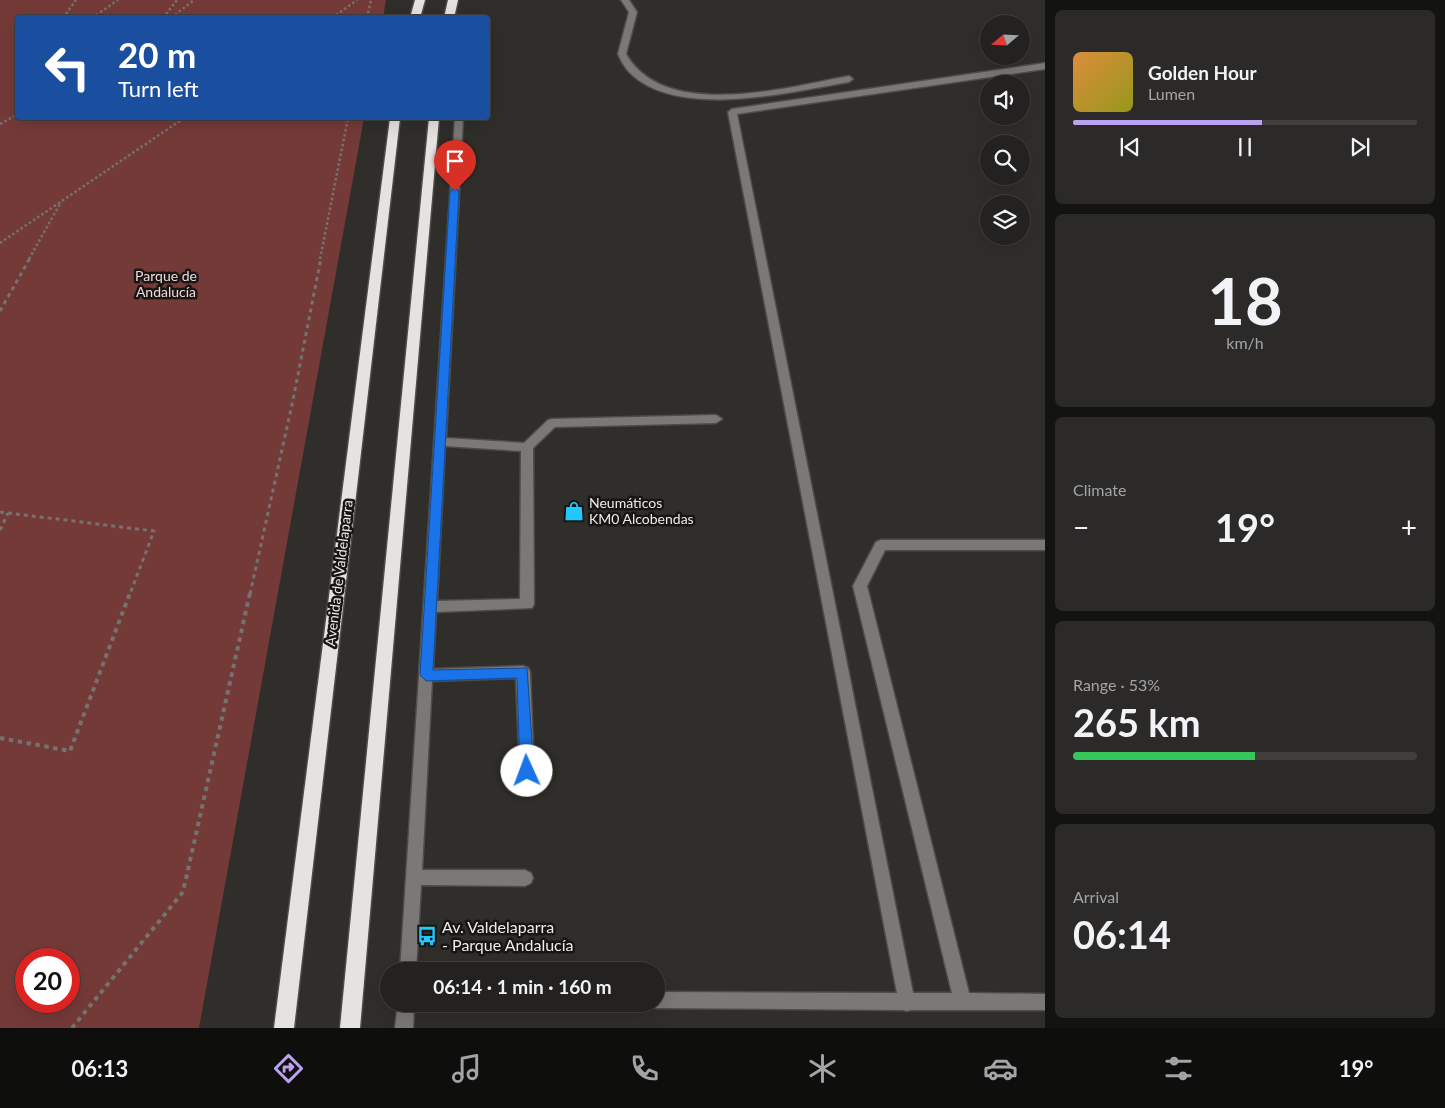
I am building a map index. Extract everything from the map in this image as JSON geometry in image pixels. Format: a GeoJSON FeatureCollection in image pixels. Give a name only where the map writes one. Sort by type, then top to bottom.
{"type":"FeatureCollection","features":[{"type":"Feature","properties":{"kind":"highway"},"geometry":{"type":"LineString","coordinates":[[416,15],[420,0]]}},
{"type":"Feature","properties":{"kind":"highway","name":"Avenida de Valdelaparra"},"geometry":{"type":"LineString","coordinates":[[284,1028],[395,120]]}},
{"type":"Feature","properties":{"kind":"highway"},"geometry":{"type":"LineString","coordinates":[[350,1028],[434,120]]}},
{"type":"Feature","properties":{"kind":"lane"},"geometry":{"type":"LineString","coordinates":[[625,0],[633,12],[622,54],[637,75],[674,94],[720,99],[849,79]]}},
{"type":"Feature","properties":{"kind":"lane"},"geometry":{"type":"LineString","coordinates":[[907,1003],[732,112],[1045,66]]}},
{"type":"Feature","properties":{"kind":"lane"},"geometry":{"type":"LineString","coordinates":[[409,962],[459,120]]}},
{"type":"Feature","properties":{"kind":"lane"},"geometry":{"type":"LineString","coordinates":[[430,607],[527,604],[527,448],[552,423],[716,420]]}},
{"type":"Feature","properties":{"kind":"lane"},"geometry":{"type":"LineString","coordinates":[[440,442],[527,448]]}},
{"type":"Feature","properties":{"kind":"lane"},"geometry":{"type":"LineString","coordinates":[[963,1003],[860,586],[882,545],[1045,545]]}},
{"type":"Feature","properties":{"kind":"lane"},"geometry":{"type":"LineString","coordinates":[[426,675],[523,672],[527,771]]}},
{"type":"Feature","properties":{"kind":"lane"},"geometry":{"type":"LineString","coordinates":[[414,877],[525,878]]}},
{"type":"Feature","properties":{"kind":"lane"},"geometry":{"type":"LineString","coordinates":[[665,1000],[907,1003],[1045,1002]]}},
{"type":"Feature","properties":{"kind":"lane"},"geometry":{"type":"LineString","coordinates":[[404,1028],[405,1012]]}},
{"type":"Feature","properties":{"kind":"path"},"geometry":{"type":"LineString","coordinates":[[65,15],[76,0]]}},
{"type":"Feature","properties":{"kind":"path"},"geometry":{"type":"LineString","coordinates":[[96,15],[118,0]]}},
{"type":"Feature","properties":{"kind":"path"},"geometry":{"type":"LineString","coordinates":[[165,15],[177,0]]}},
{"type":"Feature","properties":{"kind":"path"},"geometry":{"type":"LineString","coordinates":[[175,15],[194,0]]}},
{"type":"Feature","properties":{"kind":"path"},"geometry":{"type":"LineString","coordinates":[[336,15],[357,0]]}},
{"type":"Feature","properties":{"kind":"path"},"geometry":{"type":"LineString","coordinates":[[368,15],[370,0]]}},
{"type":"Feature","properties":{"kind":"path"},"geometry":{"type":"LineString","coordinates":[[0,124],[15,116]]}},
{"type":"Feature","properties":{"kind":"path"},"geometry":{"type":"LineString","coordinates":[[0,243],[181,120]]}},
{"type":"Feature","properties":{"kind":"path"},"geometry":{"type":"LineString","coordinates":[[72,1028],[183,892],[293,400],[348,120]]}},
{"type":"Feature","properties":{"kind":"path"},"geometry":{"type":"LineString","coordinates":[[0,311],[62,201]]}},
{"type":"Feature","properties":{"kind":"path"},"geometry":{"type":"LineString","coordinates":[[0,512],[154,531],[70,751],[0,738]]}},
{"type":"Feature","properties":{"kind":"path"},"geometry":{"type":"LineString","coordinates":[[0,530],[8,513]]}},
{"type":"Feature","properties":{"kind":"green space","name":"Parque de Andalucía"},"geometry":{"type":"Polygon","coordinates":[[[0,0],[386,0],[384,15],[15,15],[15,120],[364,120],[199,1028],[0,1028],[0,0]]]}},
{"type":"Feature","properties":{"kind":"place","name":"Neumáticos KM0 Alcobendas"},"geometry":{"type":"Point","coordinates":[574,511]}},
{"type":"Feature","properties":{"kind":"place","name":"Av. Valdelaparra - Parque Andalucía"},"geometry":{"type":"Point","coordinates":[427,936]}},
{"type":"Feature","properties":{"kind":"route"},"geometry":{"type":"LineString","coordinates":[[455,191],[426,675],[523,672],[527,771]]}}]}
